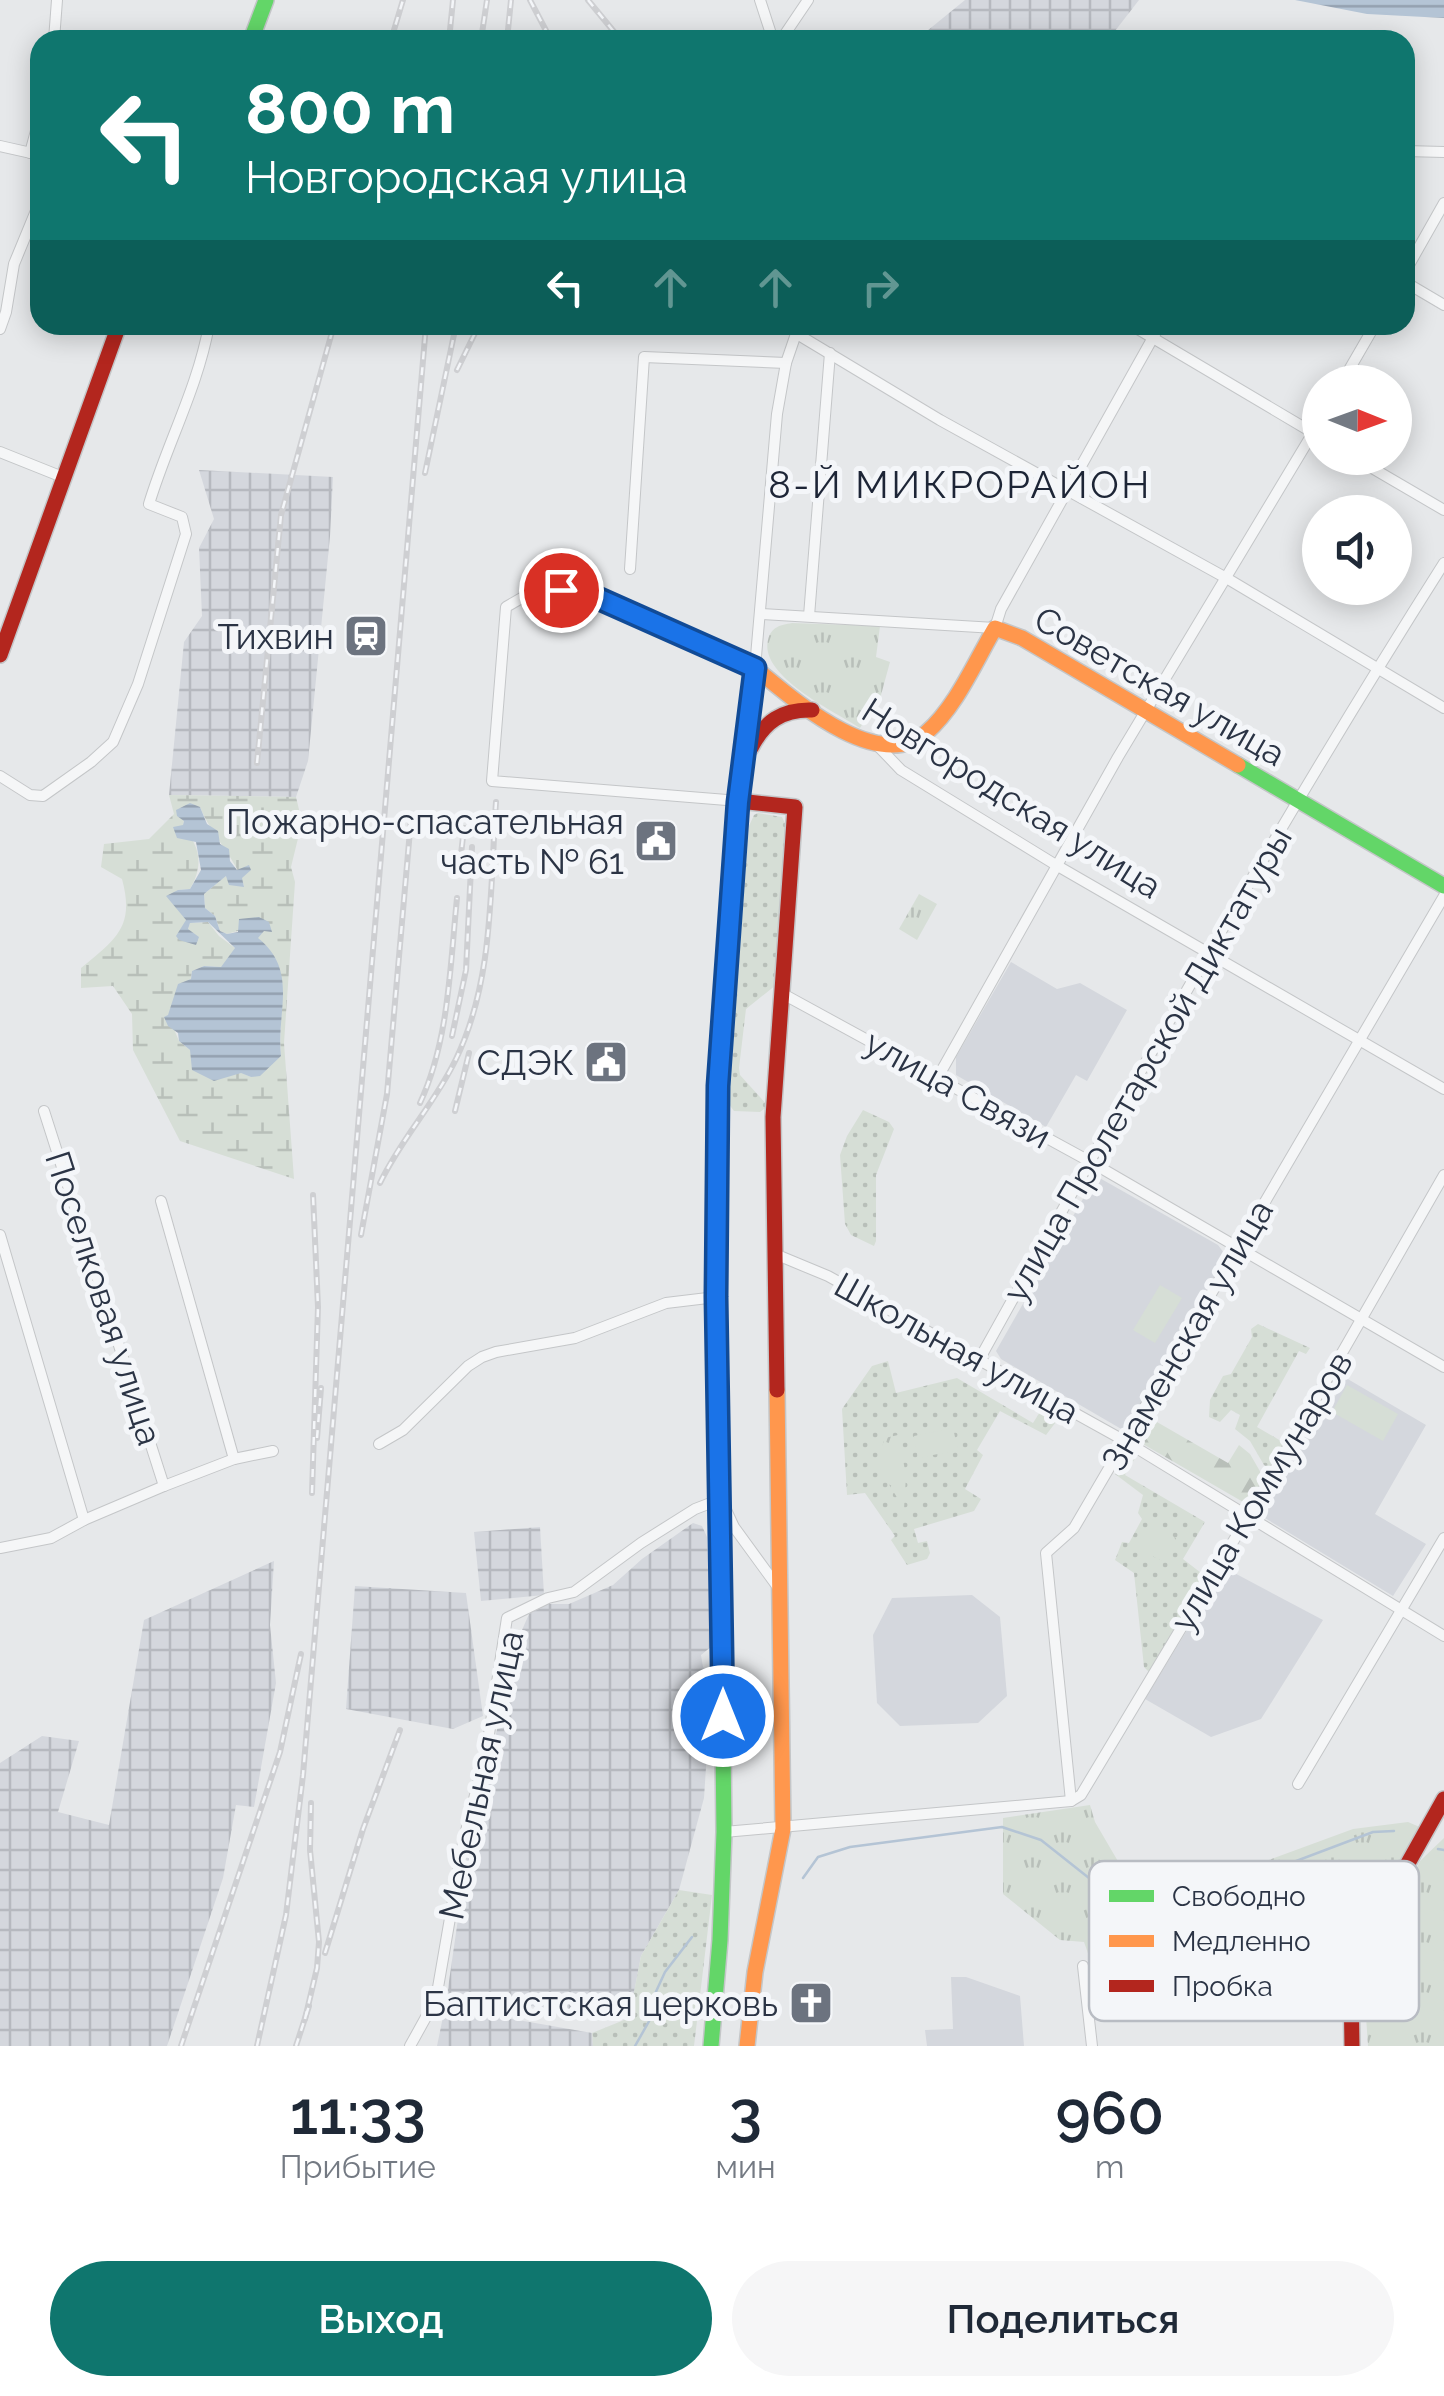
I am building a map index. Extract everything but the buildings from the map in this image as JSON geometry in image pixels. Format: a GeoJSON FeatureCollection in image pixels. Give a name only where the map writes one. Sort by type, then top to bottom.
{"type":"FeatureCollection","features":[{"type":"Feature","properties":{"kind":"main road"},"geometry":{"type":"LineString","coordinates":[[255,30],[266,0]]}},
{"type":"Feature","properties":{"kind":"main road"},"geometry":{"type":"LineString","coordinates":[[0,656],[116,335]]}},
{"type":"Feature","properties":{"kind":"main road"},"geometry":{"type":"LineString","coordinates":[[877,745],[906,744],[923,736],[995,628]]}},
{"type":"Feature","properties":{"kind":"main road","name":"Советская улица"},"geometry":{"type":"LineString","coordinates":[[995,628],[1022,638],[1444,886]]}},
{"type":"Feature","properties":{"kind":"main road"},"geometry":{"type":"LineString","coordinates":[[711,2046],[724,1832],[716,1297],[718,1086],[738,802],[755,668]]}},
{"type":"Feature","properties":{"kind":"main road","name":"Новгородская улица"},"geometry":{"type":"LineString","coordinates":[[755,668],[812,710],[877,745]]}},
{"type":"Feature","properties":{"kind":"main road"},"geometry":{"type":"LineString","coordinates":[[746,757],[758,733],[774,716],[793,709],[812,710]]}},
{"type":"Feature","properties":{"kind":"main road"},"geometry":{"type":"LineString","coordinates":[[738,802],[795,807],[772,1118],[783,1829],[756,1972],[747,2046]]}},
{"type":"Feature","properties":{"kind":"main road"},"geometry":{"type":"LineString","coordinates":[[1410,1861],[1444,1799]]}},
{"type":"Feature","properties":{"kind":"main road"},"geometry":{"type":"LineString","coordinates":[[1350,2021],[1352,2046]]}},
{"type":"Feature","properties":{"kind":"street"},"geometry":{"type":"LineString","coordinates":[[55,30],[57,0]]}},
{"type":"Feature","properties":{"kind":"street"},"geometry":{"type":"LineString","coordinates":[[760,0],[770,30]]}},
{"type":"Feature","properties":{"kind":"street"},"geometry":{"type":"LineString","coordinates":[[788,30],[808,0]]}},
{"type":"Feature","properties":{"kind":"street"},"geometry":{"type":"LineString","coordinates":[[0,146],[30,153]]}},
{"type":"Feature","properties":{"kind":"street"},"geometry":{"type":"LineString","coordinates":[[1415,151],[1444,152]]}},
{"type":"Feature","properties":{"kind":"street"},"geometry":{"type":"LineString","coordinates":[[1415,254],[1444,203]]}},
{"type":"Feature","properties":{"kind":"street"},"geometry":{"type":"LineString","coordinates":[[0,330],[14,264],[30,225]]}},
{"type":"Feature","properties":{"kind":"street"},"geometry":{"type":"LineString","coordinates":[[1415,288],[1444,304]]}},
{"type":"Feature","properties":{"kind":"street"},"geometry":{"type":"LineString","coordinates":[[0,776],[30,795],[43,796],[112,742],[138,684],[186,534],[182,517],[149,504],[208,335]]}},
{"type":"Feature","properties":{"kind":"street"},"geometry":{"type":"LineString","coordinates":[[755,668],[777,414],[786,363],[796,335]]}},
{"type":"Feature","properties":{"kind":"street"},"geometry":{"type":"LineString","coordinates":[[805,335],[830,354],[1228,579],[1444,708]]}},
{"type":"Feature","properties":{"kind":"street"},"geometry":{"type":"LineString","coordinates":[[1147,335],[1302,426]]}},
{"type":"Feature","properties":{"kind":"street"},"geometry":{"type":"LineString","coordinates":[[995,628],[1001,609],[1154,335]]}},
{"type":"Feature","properties":{"kind":"street"},"geometry":{"type":"LineString","coordinates":[[1352,365],[1369,335]]}},
{"type":"Feature","properties":{"kind":"street"},"geometry":{"type":"LineString","coordinates":[[809,616],[830,354]]}},
{"type":"Feature","properties":{"kind":"street"},"geometry":{"type":"LineString","coordinates":[[630,569],[644,357],[786,363]]}},
{"type":"Feature","properties":{"kind":"street"},"geometry":{"type":"LineString","coordinates":[[0,452],[66,478]]}},
{"type":"Feature","properties":{"kind":"street"},"geometry":{"type":"LineString","coordinates":[[938,1077],[1146,710],[1302,459]]}},
{"type":"Feature","properties":{"kind":"street"},"geometry":{"type":"LineString","coordinates":[[1384,475],[1444,510]]}},
{"type":"Feature","properties":{"kind":"street","name":"улица Пролетарской Диктатуры"},"geometry":{"type":"LineString","coordinates":[[978,1360],[1209,952],[1378,667],[1444,564]]}},
{"type":"Feature","properties":{"kind":"street","name":"Новгородская улица"},"geometry":{"type":"LineString","coordinates":[[738,802],[492,781],[506,607],[539,588],[584,592],[755,668]]}},
{"type":"Feature","properties":{"kind":"street","name":"Советская улица"},"geometry":{"type":"LineString","coordinates":[[761,614],[995,628]]}},
{"type":"Feature","properties":{"kind":"street","name":"Новгородская улица"},"geometry":{"type":"LineString","coordinates":[[877,745],[901,770],[1444,1089]]}},
{"type":"Feature","properties":{"kind":"street","name":"Знаменская улица"},"geometry":{"type":"LineString","coordinates":[[1071,1800],[1046,1553],[1074,1528],[1444,896]]}},
{"type":"Feature","properties":{"kind":"street","name":"улица Связи"},"geometry":{"type":"LineString","coordinates":[[783,994],[1089,1161],[1444,1367]]}},
{"type":"Feature","properties":{"kind":"street","name":"Поселковая улица"},"geometry":{"type":"LineString","coordinates":[[44,1110],[164,1486]]}},
{"type":"Feature","properties":{"kind":"street","name":"улица Коммунаров"},"geometry":{"type":"LineString","coordinates":[[1071,1800],[1088,1788],[1444,1175]]}},
{"type":"Feature","properties":{"kind":"street"},"geometry":{"type":"LineString","coordinates":[[161,1201],[234,1460]]}},
{"type":"Feature","properties":{"kind":"street"},"geometry":{"type":"LineString","coordinates":[[0,1235],[84,1520]]}},
{"type":"Feature","properties":{"kind":"street","name":"Школьная улица"},"geometry":{"type":"LineString","coordinates":[[776,1254],[828,1276],[1126,1441],[1444,1636]]}},
{"type":"Feature","properties":{"kind":"street"},"geometry":{"type":"LineString","coordinates":[[379,1444],[404,1430],[468,1366],[482,1358],[576,1338],[666,1303],[716,1297]]}},
{"type":"Feature","properties":{"kind":"street"},"geometry":{"type":"LineString","coordinates":[[0,1548],[51,1538],[164,1486],[234,1460],[273,1451]]}},
{"type":"Feature","properties":{"kind":"street"},"geometry":{"type":"LineString","coordinates":[[721,1498],[734,1527],[778,1587]]}},
{"type":"Feature","properties":{"kind":"street","name":"Мебельная улица"},"geometry":{"type":"LineString","coordinates":[[410,2046],[436,1999],[464,1843],[487,1747],[508,1618],[548,1598],[574,1592],[641,1543],[695,1509],[721,1498]]}},
{"type":"Feature","properties":{"kind":"street"},"geometry":{"type":"LineString","coordinates":[[1298,1784],[1444,1538]]}},
{"type":"Feature","properties":{"kind":"street"},"geometry":{"type":"LineString","coordinates":[[724,1832],[1071,1800]]}},
{"type":"Feature","properties":{"kind":"street"},"geometry":{"type":"LineString","coordinates":[[1083,1966],[1089,2019]]}},
{"type":"Feature","properties":{"kind":"street"},"geometry":{"type":"LineString","coordinates":[[1089,2021],[1092,2046]]}},
{"type":"Feature","properties":{"kind":"shaded area"},"geometry":{"type":"Polygon","coordinates":[[[965,0],[1139,0],[1116,30],[928,30],[965,0]]]}},
{"type":"Feature","properties":{"kind":"shaded area"},"geometry":{"type":"Polygon","coordinates":[[[199,470],[333,477],[308,761],[296,797],[169,795],[184,642],[202,616],[199,548],[214,519],[199,470]]]}},
{"type":"Feature","properties":{"kind":"shaded area"},"geometry":{"type":"Polygon","coordinates":[[[1011,962],[1057,989],[1080,983],[1127,1010],[1087,1081],[1076,1075],[1046,1127],[956,1075],[956,1057],[1011,962]]]}},
{"type":"Feature","properties":{"kind":"shaded area"},"geometry":{"type":"Polygon","coordinates":[[[1096,1176],[1218,1245],[1224,1253],[1223,1265],[1123,1430],[1001,1359],[996,1351],[1096,1176]]]}},
{"type":"Feature","properties":{"kind":"shaded area"},"geometry":{"type":"Polygon","coordinates":[[[1346,1378],[1426,1425],[1375,1514],[1426,1544],[1393,1596],[1255,1512],[1302,1433],[1311,1437],[1346,1378]]]}},
{"type":"Feature","properties":{"kind":"shaded area"},"geometry":{"type":"Polygon","coordinates":[[[693,1523],[702,1526],[707,1537],[712,1646],[701,1655],[703,1667],[712,1675],[704,1798],[679,1890],[641,1956],[629,2019],[447,1995],[468,1850],[501,1713],[504,1671],[529,1614],[548,1604],[569,1604],[613,1585],[693,1523]]]}},
{"type":"Feature","properties":{"kind":"shaded area"},"geometry":{"type":"Polygon","coordinates":[[[540,1527],[544,1595],[481,1601],[474,1532],[540,1527]]]}},
{"type":"Feature","properties":{"kind":"shaded area"},"geometry":{"type":"Polygon","coordinates":[[[274,1561],[270,1625],[276,1683],[254,1807],[236,1805],[223,1878],[167,2046],[0,2046],[0,1763],[42,1736],[79,1741],[58,1812],[109,1825],[144,1620],[274,1561]]]}},
{"type":"Feature","properties":{"kind":"shaded area"},"geometry":{"type":"Polygon","coordinates":[[[1225,1568],[1323,1620],[1261,1719],[1211,1737],[1145,1699],[1225,1568]]]}},
{"type":"Feature","properties":{"kind":"shaded area"},"geometry":{"type":"Polygon","coordinates":[[[355,1586],[466,1593],[483,1716],[453,1729],[346,1709],[355,1586]]]}},
{"type":"Feature","properties":{"kind":"shaded area"},"geometry":{"type":"Polygon","coordinates":[[[972,1595],[1000,1617],[1007,1696],[978,1723],[900,1726],[877,1703],[873,1635],[892,1598],[972,1595]]]}},
{"type":"Feature","properties":{"kind":"shaded area"},"geometry":{"type":"Polygon","coordinates":[[[951,1977],[966,1977],[1020,1996],[1024,2046],[927,2046],[925,2030],[953,2029],[951,1977]]]}},
{"type":"Feature","properties":{"kind":"shaded area"},"geometry":{"type":"Polygon","coordinates":[[[445,2007],[592,2033],[593,2046],[437,2046],[445,2007]]]}},
{"type":"Feature","properties":{"kind":"green space"},"geometry":{"type":"Polygon","coordinates":[[[792,623],[880,626],[876,657],[890,662],[881,695],[860,728],[801,691],[775,667],[768,653],[769,636],[777,627],[792,623]]]}},
{"type":"Feature","properties":{"kind":"green space"},"geometry":{"type":"Polygon","coordinates":[[[169,795],[296,797],[302,822],[291,867],[295,882],[284,1043],[294,1179],[180,1141],[133,1050],[132,1014],[113,986],[81,988],[81,968],[120,931],[126,909],[122,879],[101,867],[104,844],[149,839],[174,814],[169,795]],[[200,807],[184,820],[198,864],[190,889],[178,890],[188,929],[190,923],[208,922],[235,948],[230,960],[221,967],[204,966],[192,971],[168,1015],[179,1041],[190,1050],[251,1077],[281,1056],[280,977],[276,962],[257,938],[269,922],[227,934],[220,931],[215,916],[205,908],[204,894],[227,875],[244,886],[200,807]]]}},
{"type":"Feature","properties":{"kind":"green space"},"geometry":{"type":"Polygon","coordinates":[[[758,813],[782,817],[788,830],[776,985],[746,1009],[739,1068],[740,1075],[768,1106],[760,1112],[734,1111],[728,1103],[749,826],[758,813]]]}},
{"type":"Feature","properties":{"kind":"green space"},"geometry":{"type":"Polygon","coordinates":[[[919,894],[937,904],[917,940],[899,929],[919,894]]]}},
{"type":"Feature","properties":{"kind":"green space"},"geometry":{"type":"Polygon","coordinates":[[[863,1110],[889,1122],[894,1129],[876,1175],[874,1246],[851,1235],[845,1224],[840,1155],[863,1110]]]}},
{"type":"Feature","properties":{"kind":"green space"},"geometry":{"type":"Polygon","coordinates":[[[1160,1285],[1182,1298],[1155,1343],[1133,1330],[1160,1285]]]}},
{"type":"Feature","properties":{"kind":"green space"},"geometry":{"type":"Polygon","coordinates":[[[1258,1324],[1310,1348],[1306,1354],[1299,1351],[1257,1427],[1286,1444],[1271,1469],[1264,1465],[1250,1441],[1235,1429],[1240,1415],[1231,1410],[1220,1422],[1209,1417],[1210,1400],[1223,1376],[1231,1374],[1252,1337],[1251,1329],[1258,1324]]]}},
{"type":"Feature","properties":{"kind":"green space"},"geometry":{"type":"Polygon","coordinates":[[[888,1361],[896,1393],[957,1378],[1033,1423],[1045,1404],[1058,1412],[1059,1418],[1046,1435],[1000,1411],[977,1450],[983,1455],[965,1489],[981,1499],[974,1511],[914,1529],[918,1543],[927,1541],[930,1553],[927,1559],[907,1565],[891,1540],[895,1536],[865,1493],[847,1495],[842,1409],[872,1366],[888,1361]]]}},
{"type":"Feature","properties":{"kind":"green space"},"geometry":{"type":"Polygon","coordinates":[[[1347,1385],[1398,1414],[1383,1441],[1332,1412],[1347,1385]]]}},
{"type":"Feature","properties":{"kind":"green space"},"geometry":{"type":"Polygon","coordinates":[[[1150,1418],[1228,1463],[1239,1445],[1250,1454],[1265,1480],[1250,1506],[1136,1440],[1150,1418]]]}},
{"type":"Feature","properties":{"kind":"green space"},"geometry":{"type":"Polygon","coordinates":[[[953,1428],[958,1450],[918,1458],[914,1436],[953,1428]]]}},
{"type":"Feature","properties":{"kind":"green space"},"geometry":{"type":"Polygon","coordinates":[[[898,1435],[906,1475],[904,1509],[876,1463],[885,1438],[898,1435]]]}},
{"type":"Feature","properties":{"kind":"green space"},"geometry":{"type":"Polygon","coordinates":[[[1126,1453],[1137,1455],[1125,1475],[1205,1522],[1183,1559],[1205,1576],[1149,1672],[1144,1667],[1134,1573],[1115,1560],[1122,1542],[1129,1543],[1142,1519],[1138,1513],[1143,1495],[1115,1474],[1126,1453]]]}},
{"type":"Feature","properties":{"kind":"green space"},"geometry":{"type":"Polygon","coordinates":[[[1149,1525],[1176,1538],[1165,1562],[1137,1549],[1149,1525]]]}},
{"type":"Feature","properties":{"kind":"green space"},"geometry":{"type":"Polygon","coordinates":[[[1090,1805],[1095,1822],[1118,1861],[1089,1861],[1089,1956],[1084,1942],[1060,1940],[1003,1894],[1003,1818],[1090,1805]]]}},
{"type":"Feature","properties":{"kind":"green space"},"geometry":{"type":"Polygon","coordinates":[[[1408,1822],[1422,1828],[1403,1861],[1266,1861],[1353,1829],[1408,1822]]]}},
{"type":"Feature","properties":{"kind":"green space"},"geometry":{"type":"Polygon","coordinates":[[[1444,1838],[1444,2046],[1368,2046],[1366,2021],[1419,2021],[1420,1861],[1444,1838]]]}},
{"type":"Feature","properties":{"kind":"green space"},"geometry":{"type":"Polygon","coordinates":[[[679,1890],[712,1895],[694,2046],[593,2046],[592,2033],[629,2018],[641,1956],[679,1890]]]}},
{"type":"Feature","properties":{"kind":"water"},"geometry":{"type":"Polygon","coordinates":[[[1295,0],[1444,0],[1444,18],[1367,14],[1295,0]]]}},
{"type":"Feature","properties":{"kind":"water"},"geometry":{"type":"Polygon","coordinates":[[[190,803],[200,807],[207,824],[218,831],[220,844],[229,849],[230,861],[237,870],[249,865],[251,870],[242,878],[244,887],[229,885],[226,876],[204,894],[205,908],[215,916],[220,931],[227,934],[238,932],[239,919],[259,917],[269,922],[272,932],[264,931],[258,938],[271,951],[282,978],[281,1056],[260,1076],[241,1073],[214,1081],[192,1070],[190,1050],[179,1041],[178,1033],[164,1017],[178,984],[191,979],[192,971],[204,966],[221,967],[235,948],[208,922],[190,923],[188,929],[199,937],[196,945],[176,936],[186,920],[166,896],[190,889],[201,870],[196,842],[177,838],[173,827],[183,825],[184,821],[176,810],[190,803]]]}},
{"type":"Feature","properties":{"kind":"waterway"},"geometry":{"type":"LineString","coordinates":[[803,1878],[818,1857],[850,1847],[1002,1827],[1041,1840],[1089,1878]]}},
{"type":"Feature","properties":{"kind":"waterway"},"geometry":{"type":"LineString","coordinates":[[1296,1861],[1373,1832],[1394,1831]]}},
{"type":"Feature","properties":{"kind":"waterway"},"geometry":{"type":"LineString","coordinates":[[1438,1849],[1444,1850]]}},
{"type":"Feature","properties":{"kind":"waterway"},"geometry":{"type":"LineString","coordinates":[[635,2046],[652,2016],[654,1996],[665,1972],[692,1937]]}},
{"type":"Feature","properties":{"kind":"railway"},"geometry":{"type":"LineString","coordinates":[[394,30],[403,0]]}},
{"type":"Feature","properties":{"kind":"railway"},"geometry":{"type":"LineString","coordinates":[[450,30],[453,0]]}},
{"type":"Feature","properties":{"kind":"railway"},"geometry":{"type":"LineString","coordinates":[[482,30],[487,0]]}},
{"type":"Feature","properties":{"kind":"railway"},"geometry":{"type":"LineString","coordinates":[[508,30],[511,0]]}},
{"type":"Feature","properties":{"kind":"railway"},"geometry":{"type":"LineString","coordinates":[[530,0],[546,30]]}},
{"type":"Feature","properties":{"kind":"railway"},"geometry":{"type":"LineString","coordinates":[[588,0],[613,30]]}},
{"type":"Feature","properties":{"kind":"railway"},"geometry":{"type":"LineString","coordinates":[[257,763],[281,515],[331,335]]}},
{"type":"Feature","properties":{"kind":"railway"},"geometry":{"type":"LineString","coordinates":[[257,2046],[286,1915],[303,1775],[425,335]]}},
{"type":"Feature","properties":{"kind":"railway"},"geometry":{"type":"LineString","coordinates":[[425,473],[454,335]]}},
{"type":"Feature","properties":{"kind":"railway"},"geometry":{"type":"LineString","coordinates":[[457,370],[474,335]]}},
{"type":"Feature","properties":{"kind":"railway"},"geometry":{"type":"LineString","coordinates":[[380,1183],[448,1075],[468,1029],[484,966],[496,802]]}},
{"type":"Feature","properties":{"kind":"railway"},"geometry":{"type":"LineString","coordinates":[[361,1235],[387,1094],[411,819]]}},
{"type":"Feature","properties":{"kind":"railway"},"geometry":{"type":"LineString","coordinates":[[460,863],[464,828]]}},
{"type":"Feature","properties":{"kind":"railway"},"geometry":{"type":"LineString","coordinates":[[452,1036],[466,970],[472,847]]}},
{"type":"Feature","properties":{"kind":"railway"},"geometry":{"type":"LineString","coordinates":[[420,1103],[443,1029],[457,898]]}},
{"type":"Feature","properties":{"kind":"railway"},"geometry":{"type":"LineString","coordinates":[[455,1111],[469,1053]]}},
{"type":"Feature","properties":{"kind":"railway"},"geometry":{"type":"LineString","coordinates":[[312,1493],[318,1307],[313,1195]]}},
{"type":"Feature","properties":{"kind":"railway"},"geometry":{"type":"LineString","coordinates":[[317,1438],[321,1388]]}},
{"type":"Feature","properties":{"kind":"railway"},"geometry":{"type":"LineString","coordinates":[[181,2046],[280,1752],[301,1654]]}},
{"type":"Feature","properties":{"kind":"railway"},"geometry":{"type":"LineString","coordinates":[[325,1953],[363,1829],[400,1730]]}},
{"type":"Feature","properties":{"kind":"railway"},"geometry":{"type":"LineString","coordinates":[[305,2019],[319,1942],[310,1850],[311,1803]]}},
{"type":"Feature","properties":{"kind":"railway"},"geometry":{"type":"LineString","coordinates":[[296,2046],[309,2006]]}},
{"type":"Feature","properties":{"kind":"traffic: fast"},"geometry":{"type":"LineString","coordinates":[[255,30],[266,0]]}},
{"type":"Feature","properties":{"kind":"traffic: fast"},"geometry":{"type":"LineString","coordinates":[[1238,765],[1444,886]]}},
{"type":"Feature","properties":{"kind":"traffic: fast"},"geometry":{"type":"LineString","coordinates":[[711,2046],[724,1832],[717,1244]]}},
{"type":"Feature","properties":{"kind":"traffic: slow"},"geometry":{"type":"LineString","coordinates":[[755,668],[836,728],[860,739],[906,743],[926,733],[947,710],[995,628],[1022,638],[1238,765]]}},
{"type":"Feature","properties":{"kind":"traffic: slow"},"geometry":{"type":"LineString","coordinates":[[734,868],[755,668]]}},
{"type":"Feature","properties":{"kind":"traffic: slow"},"geometry":{"type":"LineString","coordinates":[[747,2046],[755,1972],[783,1829],[777,1390]]}},
{"type":"Feature","properties":{"kind":"traffic: jam"},"geometry":{"type":"LineString","coordinates":[[0,655],[115,335]]}},
{"type":"Feature","properties":{"kind":"traffic: jam"},"geometry":{"type":"LineString","coordinates":[[751,748],[775,719],[812,710]]}},
{"type":"Feature","properties":{"kind":"traffic: jam"},"geometry":{"type":"LineString","coordinates":[[739,801],[795,807],[773,1117],[777,1390]]}},
{"type":"Feature","properties":{"kind":"traffic: jam"},"geometry":{"type":"LineString","coordinates":[[717,1244],[718,1086],[734,868]]}},
{"type":"Feature","properties":{"kind":"traffic: jam"},"geometry":{"type":"LineString","coordinates":[[1409,1861],[1444,1799]]}},
{"type":"Feature","properties":{"kind":"traffic: jam"},"geometry":{"type":"LineString","coordinates":[[1352,2021],[1352,2046]]}},
{"type":"Feature","properties":{"kind":"place","name":"Тихвин"},"geometry":{"type":"Point","coordinates":[366,636]}},
{"type":"Feature","properties":{"kind":"place","name":"Пожарно-спасательная часть № 61"},"geometry":{"type":"Point","coordinates":[656,841]}},
{"type":"Feature","properties":{"kind":"place","name":"СДЭК"},"geometry":{"type":"Point","coordinates":[606,1062]}},
{"type":"Feature","properties":{"kind":"place","name":"Баптистская церковь"},"geometry":{"type":"Point","coordinates":[811,2003]}},
{"type":"Feature","properties":{"kind":"district","name":"8-Й МИКРОРАЙОН"},"geometry":{"type":"Point","coordinates":[960,484]}},
{"type":"Feature","properties":{"kind":"route"},"geometry":{"type":"LineString","coordinates":[[561,590],[584,592],[755,668],[738,802],[718,1086],[716,1297],[723,1716]]}}]}
